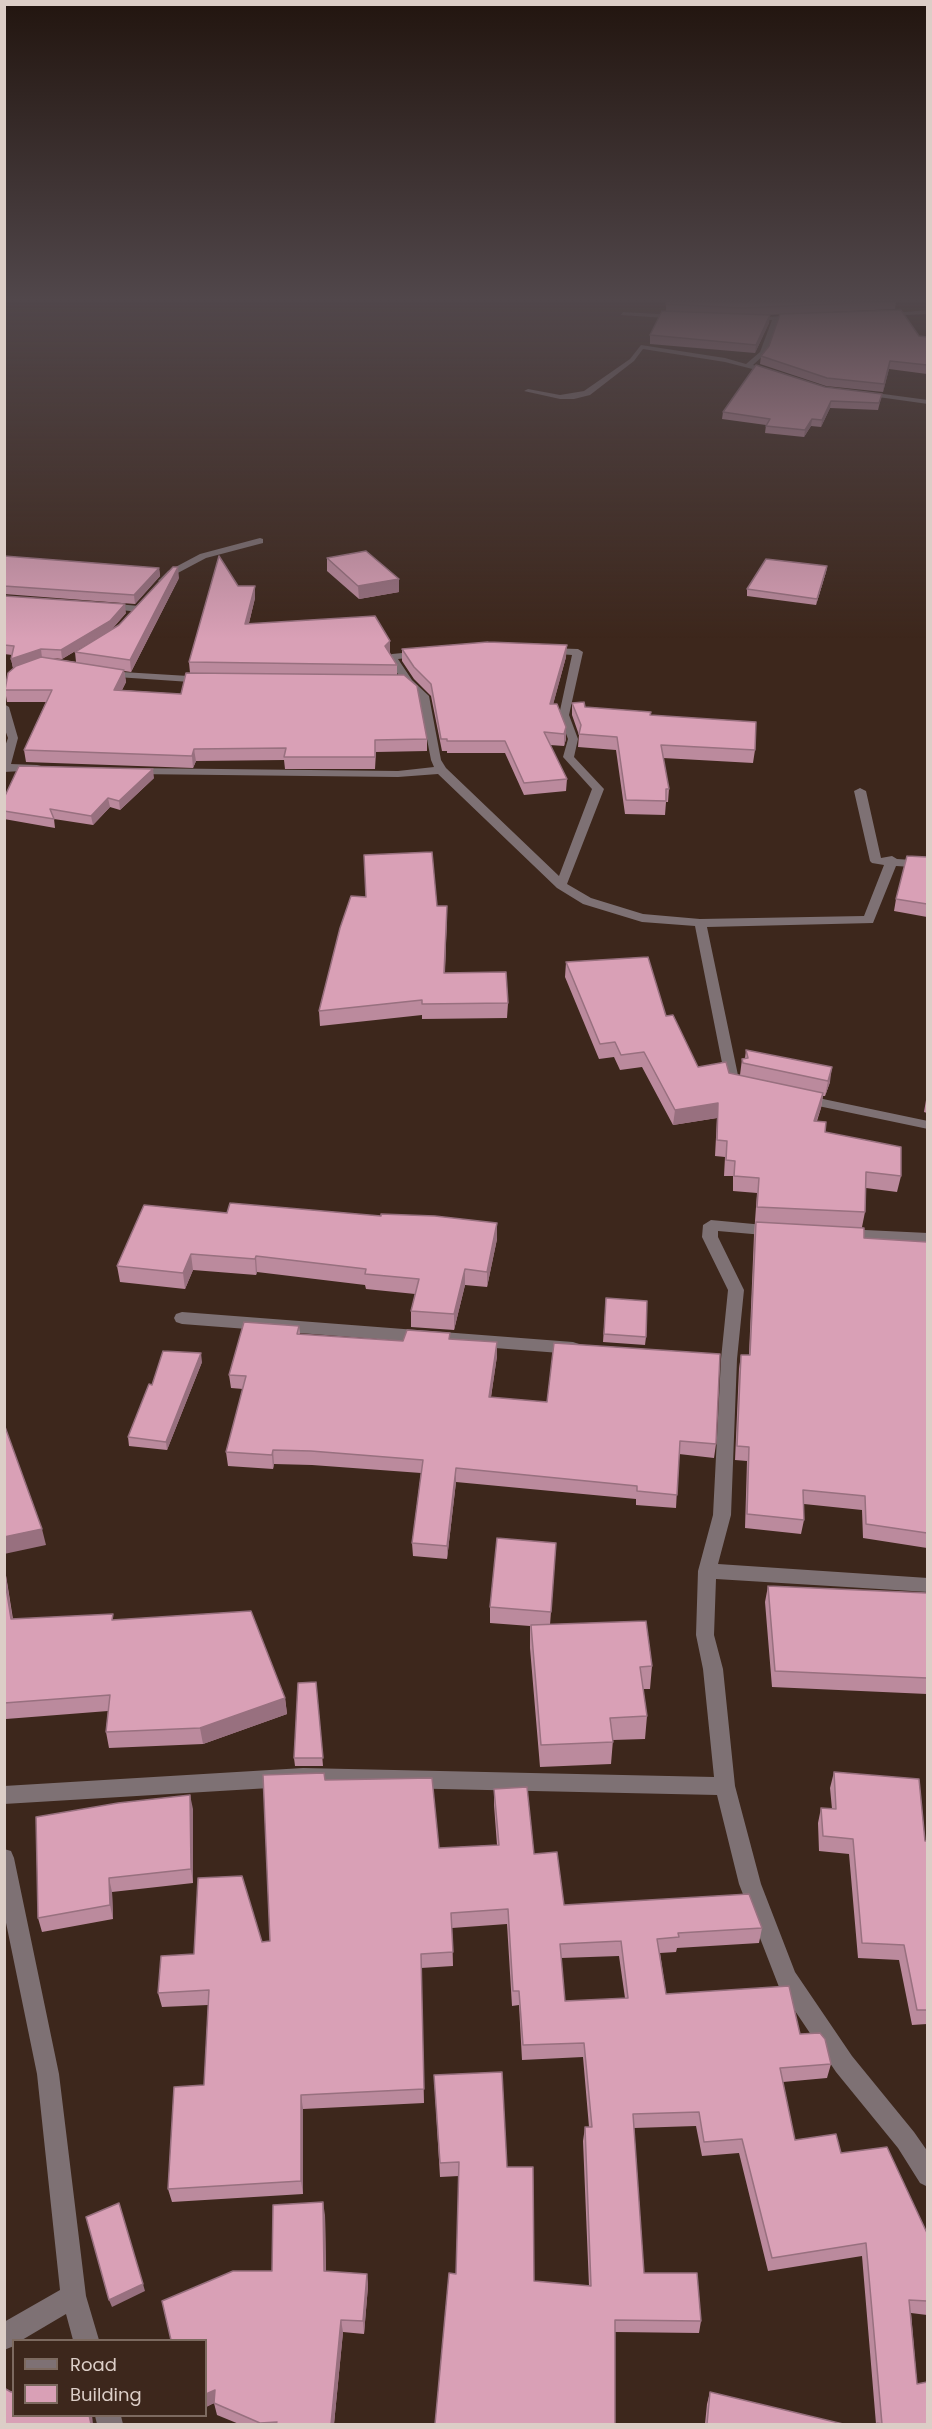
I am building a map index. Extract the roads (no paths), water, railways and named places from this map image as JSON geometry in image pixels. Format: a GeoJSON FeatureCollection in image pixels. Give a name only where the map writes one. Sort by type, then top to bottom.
{"type":"FeatureCollection","features":[{"type":"Feature","properties":{"kind":"street"},"geometry":{"type":"LineString","coordinates":[[158,586],[171,573],[203,556],[260,541]]}},
{"type":"Feature","properties":{"kind":"street"},"geometry":{"type":"LineString","coordinates":[[94,605],[142,605],[128,621]]}},
{"type":"Feature","properties":{"kind":"street"},"geometry":{"type":"LineString","coordinates":[[533,650],[578,652],[564,715],[573,739],[568,757],[598,789],[561,885]]}},
{"type":"Feature","properties":{"kind":"street"},"geometry":{"type":"LineString","coordinates":[[434,653],[392,657],[408,682],[424,696],[436,760],[441,770],[498,828],[561,885],[587,901],[642,918],[699,923],[869,920],[892,860]]}},
{"type":"Feature","properties":{"kind":"street"},"geometry":{"type":"LineString","coordinates":[[96,673],[214,680]]}},
{"type":"Feature","properties":{"kind":"street"},"geometry":{"type":"LineString","coordinates":[[385,681],[408,682]]}},
{"type":"Feature","properties":{"kind":"street"},"geometry":{"type":"LineString","coordinates":[[4,707],[13,738],[5,768],[52,769]]}},
{"type":"Feature","properties":{"kind":"street"},"geometry":{"type":"LineString","coordinates":[[120,771],[398,774],[441,770]]}},
{"type":"Feature","properties":{"kind":"street"},"geometry":{"type":"LineString","coordinates":[[860,790],[876,861],[892,860],[927,866]]}},
{"type":"Feature","properties":{"kind":"street"},"geometry":{"type":"LineString","coordinates":[[699,923],[733,1083],[755,1088]]}},
{"type":"Feature","properties":{"kind":"street"},"geometry":{"type":"LineString","coordinates":[[787,1095],[927,1125]]}},
{"type":"Feature","properties":{"kind":"street"},"geometry":{"type":"LineString","coordinates":[[798,1232],[711,1225],[710,1237],[736,1290],[723,1359],[722,1515],[707,1571],[705,1635],[712,1670],[725,1785],[750,1884],[787,1979],[844,2064],[906,2140],[927,2175]]}},
{"type":"Feature","properties":{"kind":"street"},"geometry":{"type":"LineString","coordinates":[[822,1233],[927,1238]]}},
{"type":"Feature","properties":{"kind":"street"},"geometry":{"type":"LineString","coordinates":[[182,1318],[586,1348]]}},
{"type":"Feature","properties":{"kind":"street"},"geometry":{"type":"LineString","coordinates":[[707,1571],[927,1585]]}},
{"type":"Feature","properties":{"kind":"street"},"geometry":{"type":"LineString","coordinates":[[4,1795],[303,1777],[725,1785]]}},
{"type":"Feature","properties":{"kind":"street"},"geometry":{"type":"LineString","coordinates":[[4,1858],[48,2074],[73,2296],[86,2339]]}},
{"type":"Feature","properties":{"kind":"street"},"geometry":{"type":"LineString","coordinates":[[4,2337],[73,2296]]}}]}
